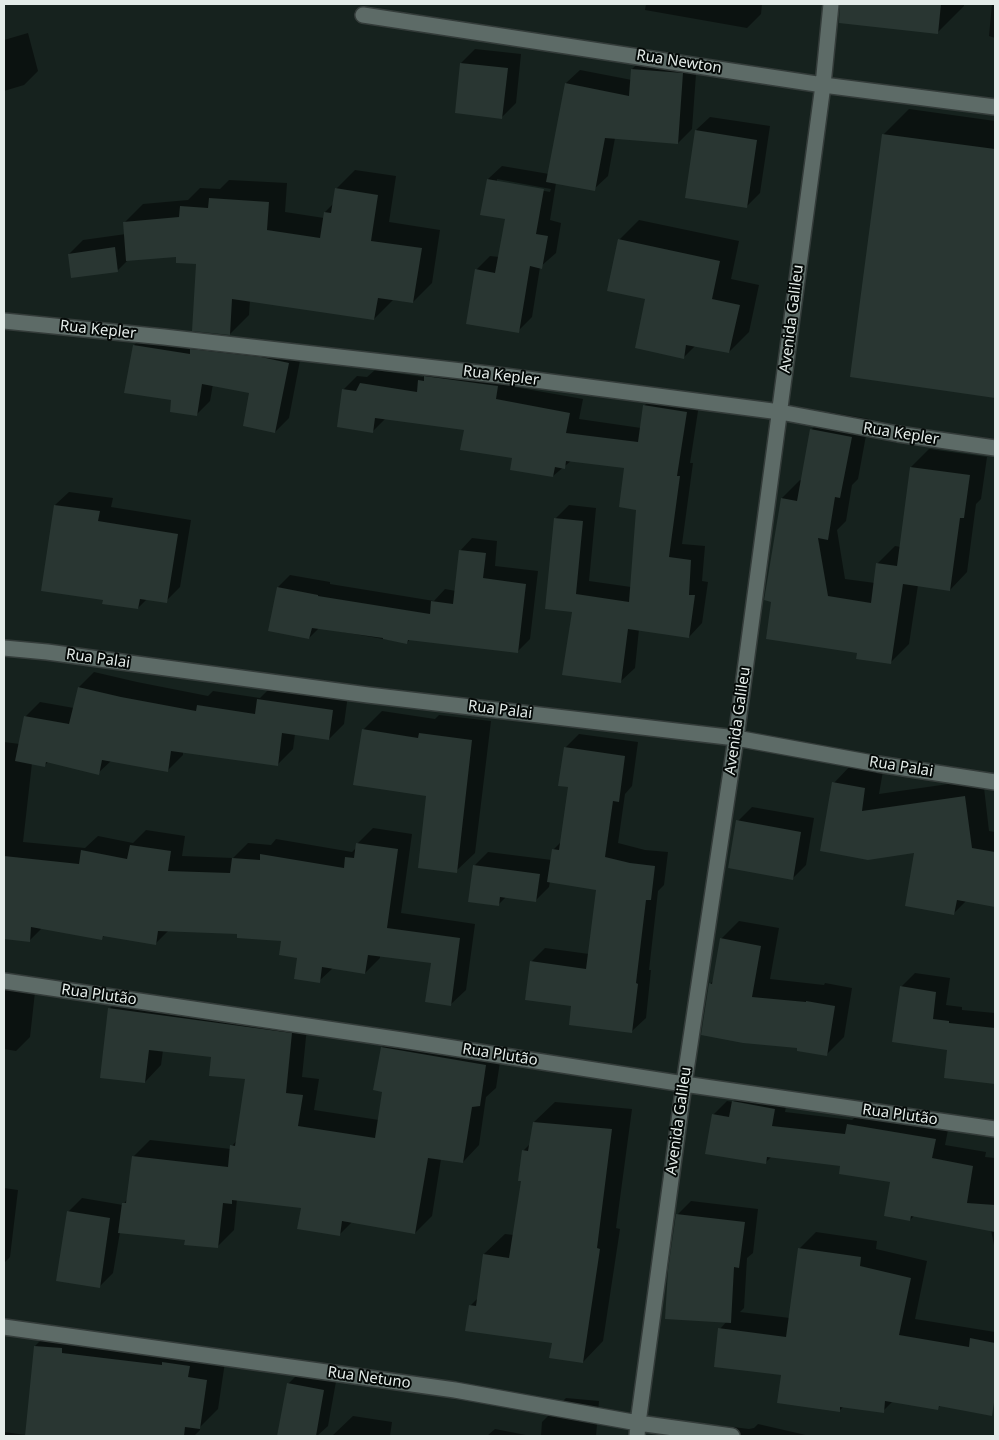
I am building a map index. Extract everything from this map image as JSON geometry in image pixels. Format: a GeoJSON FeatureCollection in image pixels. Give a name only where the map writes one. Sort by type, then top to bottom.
{"type":"FeatureCollection","features":[{"type":"Feature","properties":{"kind":"street","name":"Avenida Galileu"},"geometry":{"type":"LineString","coordinates":[[638,1430],[684,1084],[736,738],[780,412],[831,4]]}},
{"type":"Feature","properties":{"kind":"street","name":"Rua Newton"},"geometry":{"type":"LineString","coordinates":[[362,15],[822,85],[995,107]]}},
{"type":"Feature","properties":{"kind":"street","name":"Rua Kepler"},"geometry":{"type":"LineString","coordinates":[[4,321],[164,337],[497,375],[780,412],[898,434],[995,448]]}},
{"type":"Feature","properties":{"kind":"street","name":"Rua Palai"},"geometry":{"type":"LineString","coordinates":[[4,648],[47,652],[368,695],[736,738],[878,764],[995,782]]}},
{"type":"Feature","properties":{"kind":"street","name":"Rua Plutão"},"geometry":{"type":"LineString","coordinates":[[4,981],[995,1129]]}},
{"type":"Feature","properties":{"kind":"street","name":"Rua Netuno"},"geometry":{"type":"LineString","coordinates":[[4,1327],[456,1390],[638,1430],[732,1436]]}},
{"type":"Feature","properties":{"kind":"building"},"geometry":{"type":"Polygon","coordinates":[[[840,4],[941,4],[938,34],[839,23],[840,4]]]}},
{"type":"Feature","properties":{"kind":"building"},"geometry":{"type":"Polygon","coordinates":[[[460,63],[508,68],[502,119],[455,113],[460,63]]]}},
{"type":"Feature","properties":{"kind":"building"},"geometry":{"type":"Polygon","coordinates":[[[631,69],[683,73],[678,144],[605,138],[595,191],[546,182],[565,83],[629,96],[631,69]]]}},
{"type":"Feature","properties":{"kind":"building"},"geometry":{"type":"Polygon","coordinates":[[[695,130],[757,140],[747,208],[685,198],[695,130]]]}},
{"type":"Feature","properties":{"kind":"building"},"geometry":{"type":"Polygon","coordinates":[[[882,134],[995,149],[995,398],[850,377],[882,134]]]}},
{"type":"Feature","properties":{"kind":"building"},"geometry":{"type":"Polygon","coordinates":[[[487,179],[544,189],[536,234],[548,236],[542,269],[530,266],[519,333],[466,324],[475,269],[495,273],[505,219],[480,215],[487,179]]]}},
{"type":"Feature","properties":{"kind":"building"},"geometry":{"type":"Polygon","coordinates":[[[335,188],[378,195],[371,241],[422,248],[413,303],[378,298],[374,320],[232,299],[230,335],[192,331],[196,264],[176,263],[176,257],[126,261],[123,222],[179,217],[180,206],[208,208],[209,198],[269,202],[267,230],[320,238],[324,212],[331,213],[335,188]]]}},
{"type":"Feature","properties":{"kind":"building"},"geometry":{"type":"Polygon","coordinates":[[[618,239],[720,261],[712,299],[740,305],[729,353],[686,345],[684,359],[635,348],[645,299],[607,291],[618,239]]]}},
{"type":"Feature","properties":{"kind":"building"},"geometry":{"type":"Polygon","coordinates":[[[115,247],[118,272],[71,278],[68,254],[115,247]]]}},
{"type":"Feature","properties":{"kind":"building"},"geometry":{"type":"Polygon","coordinates":[[[133,345],[190,354],[190,349],[261,357],[289,363],[275,433],[243,426],[249,393],[202,384],[197,416],[170,412],[171,400],[124,393],[133,345]]]}},
{"type":"Feature","properties":{"kind":"building"},"geometry":{"type":"Polygon","coordinates":[[[424,376],[498,386],[496,399],[570,413],[566,433],[638,442],[643,405],[687,412],[677,476],[680,476],[669,557],[691,560],[689,595],[695,595],[689,638],[628,629],[621,683],[562,675],[572,612],[545,609],[554,518],[583,521],[576,594],[629,602],[636,510],[619,507],[624,468],[566,461],[565,469],[555,467],[553,477],[510,470],[512,458],[460,450],[464,430],[375,418],[373,433],[337,427],[342,389],[356,391],[360,383],[417,392],[418,380],[424,381],[424,376]]]}},
{"type":"Feature","properties":{"kind":"building"},"geometry":{"type":"Polygon","coordinates":[[[810,429],[852,437],[840,498],[835,497],[828,540],[818,538],[828,596],[871,603],[876,563],[897,566],[910,467],[970,475],[964,518],[960,518],[950,591],[903,584],[891,664],[856,659],[857,653],[766,639],[771,602],[764,600],[781,498],[797,501],[810,429]]]}},
{"type":"Feature","properties":{"kind":"building"},"geometry":{"type":"Polygon","coordinates":[[[54,505],[100,511],[98,521],[178,534],[167,603],[140,599],[138,609],[102,604],[103,600],[41,591],[54,505]]]}},
{"type":"Feature","properties":{"kind":"building"},"geometry":{"type":"Polygon","coordinates":[[[459,550],[486,553],[483,578],[526,584],[518,653],[408,640],[407,644],[383,638],[312,628],[309,639],[268,631],[277,587],[318,596],[430,614],[431,601],[453,604],[459,550]]]}},
{"type":"Feature","properties":{"kind":"building"},"geometry":{"type":"Polygon","coordinates":[[[78,687],[196,711],[197,705],[255,714],[257,699],[333,710],[329,740],[282,733],[278,766],[171,751],[168,772],[102,760],[99,775],[46,762],[45,767],[15,761],[24,716],[69,724],[78,687]]]}},
{"type":"Feature","properties":{"kind":"building"},"geometry":{"type":"Polygon","coordinates":[[[362,729],[418,738],[419,733],[472,740],[457,873],[418,868],[426,796],[353,785],[362,729]]]}},
{"type":"Feature","properties":{"kind":"building"},"geometry":{"type":"Polygon","coordinates":[[[564,747],[625,756],[619,802],[613,801],[605,857],[655,866],[651,900],[646,900],[632,1033],[569,1025],[571,1006],[525,1000],[530,961],[586,969],[596,890],[547,882],[552,849],[559,850],[568,787],[558,786],[564,747]]]}},
{"type":"Feature","properties":{"kind":"building"},"geometry":{"type":"Polygon","coordinates":[[[832,782],[865,788],[862,811],[965,796],[972,848],[995,852],[995,907],[957,900],[954,915],[905,906],[914,853],[868,860],[820,851],[832,782]]]}},
{"type":"Feature","properties":{"kind":"building"},"geometry":{"type":"Polygon","coordinates":[[[736,820],[801,832],[793,880],[728,868],[736,820]]]}},
{"type":"Feature","properties":{"kind":"building"},"geometry":{"type":"Polygon","coordinates":[[[356,843],[398,849],[387,928],[460,938],[451,1006],[425,1002],[431,963],[368,955],[365,974],[322,967],[320,983],[294,979],[297,958],[279,955],[281,941],[237,938],[237,934],[158,931],[156,945],[103,936],[102,940],[31,927],[30,942],[4,939],[4,856],[79,864],[81,850],[127,859],[130,845],[171,851],[168,871],[230,873],[232,858],[260,860],[260,854],[344,868],[345,857],[354,858],[356,843]]]}},
{"type":"Feature","properties":{"kind":"building"},"geometry":{"type":"Polygon","coordinates":[[[473,865],[540,874],[536,902],[500,897],[499,906],[468,902],[473,865]]]}},
{"type":"Feature","properties":{"kind":"building"},"geometry":{"type":"Polygon","coordinates":[[[720,938],[761,946],[752,997],[806,1001],[835,1006],[827,1056],[797,1051],[797,1048],[743,1043],[701,1035],[709,983],[712,984],[720,938]]]}},
{"type":"Feature","properties":{"kind":"building"},"geometry":{"type":"Polygon","coordinates":[[[900,986],[936,992],[933,1019],[949,1021],[949,1023],[995,1028],[995,1084],[944,1078],[947,1050],[892,1042],[900,986]]]}},
{"type":"Feature","properties":{"kind":"building"},"geometry":{"type":"Polygon","coordinates":[[[108,1008],[292,1033],[286,1093],[303,1095],[298,1126],[375,1138],[382,1092],[373,1090],[381,1047],[486,1065],[480,1106],[472,1107],[463,1163],[428,1158],[415,1234],[342,1221],[340,1236],[297,1229],[301,1208],[232,1200],[232,1204],[223,1203],[218,1248],[184,1245],[185,1240],[118,1233],[122,1203],[126,1203],[132,1156],[228,1167],[230,1145],[235,1146],[245,1079],[209,1076],[211,1057],[149,1050],[145,1083],[100,1078],[108,1008]]]}},
{"type":"Feature","properties":{"kind":"building"},"geometry":{"type":"Polygon","coordinates":[[[732,1101],[775,1109],[772,1126],[845,1134],[847,1124],[936,1139],[932,1158],[973,1166],[967,1203],[995,1205],[995,1232],[911,1216],[910,1221],[884,1216],[890,1182],[839,1174],[840,1166],[767,1157],[766,1164],[705,1154],[712,1114],[729,1117],[732,1101]]]}},
{"type":"Feature","properties":{"kind":"building"},"geometry":{"type":"Polygon","coordinates":[[[533,1122],[612,1129],[597,1248],[600,1249],[583,1363],[549,1358],[552,1343],[465,1331],[469,1305],[476,1306],[483,1254],[509,1258],[521,1181],[518,1181],[522,1150],[528,1151],[533,1122]]]}},
{"type":"Feature","properties":{"kind":"building"},"geometry":{"type":"Polygon","coordinates":[[[67,1211],[110,1218],[100,1288],[56,1281],[67,1211]]]}},
{"type":"Feature","properties":{"kind":"building"},"geometry":{"type":"Polygon","coordinates":[[[676,1214],[745,1222],[739,1268],[734,1267],[731,1323],[665,1319],[668,1270],[676,1214]]]}},
{"type":"Feature","properties":{"kind":"building"},"geometry":{"type":"Polygon","coordinates":[[[798,1248],[861,1257],[860,1266],[911,1278],[899,1335],[969,1347],[970,1338],[995,1343],[995,1396],[992,1416],[939,1406],[938,1410],[885,1401],[884,1413],[840,1407],[840,1412],[777,1403],[781,1375],[714,1367],[718,1328],[786,1337],[798,1248]]]}},
{"type":"Feature","properties":{"kind":"building"},"geometry":{"type":"Polygon","coordinates":[[[34,1346],[62,1348],[62,1353],[162,1365],[162,1362],[190,1366],[188,1377],[207,1380],[200,1429],[185,1427],[184,1436],[25,1436],[34,1346]]]}},
{"type":"Feature","properties":{"kind":"building"},"geometry":{"type":"Polygon","coordinates":[[[287,1383],[324,1390],[316,1436],[277,1436],[287,1383]]]}}]}
